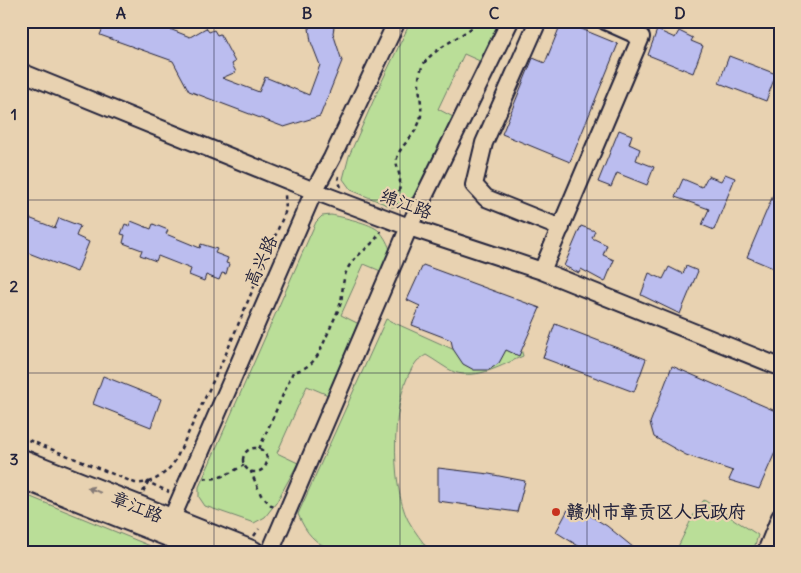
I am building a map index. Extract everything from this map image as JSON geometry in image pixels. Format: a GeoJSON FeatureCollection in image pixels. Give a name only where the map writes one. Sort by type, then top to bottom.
{"type":"FeatureCollection","features":[{"type":"Feature","properties":{"kind":"main road","name":"章江路"},"geometry":{"type":"LineString","coordinates":[[21,460],[253,552]]}},
{"type":"Feature","properties":{"kind":"main road","name":"章江路"},"geometry":{"type":"LineString","coordinates":[[21,477],[210,552]]}},
{"type":"Feature","properties":{"kind":"street","name":"高兴路"},"geometry":{"type":"LineString","coordinates":[[171,520],[314,191],[332,158],[397,21]]}},
{"type":"Feature","properties":{"kind":"street"},"geometry":{"type":"LineString","coordinates":[[270,552],[410,227],[458,132],[510,21]]}},
{"type":"Feature","properties":{"kind":"street"},"geometry":{"type":"LineString","coordinates":[[538,21],[484,143],[474,185],[486,198],[561,228]]}},
{"type":"Feature","properties":{"kind":"street"},"geometry":{"type":"LineString","coordinates":[[542,271],[641,37],[605,21]]}},
{"type":"Feature","properties":{"kind":"street","name":"绵江路"},"geometry":{"type":"LineString","coordinates":[[21,72],[314,191],[410,227],[542,271],[780,367]]}},
{"type":"Feature","properties":{"kind":"street"},"geometry":{"type":"LineString","coordinates":[[458,132],[484,143]]}},
{"type":"Feature","properties":{"kind":"street"},"geometry":{"type":"LineString","coordinates":[[766,552],[780,516]]}},
{"type":"Feature","properties":{"kind":"path"},"geometry":{"type":"LineString","coordinates":[[400,210],[395,211],[400,181],[396,163],[397,156],[412,138],[421,114],[418,83],[420,70],[436,52],[471,30],[480,21]]}},
{"type":"Feature","properties":{"kind":"path"},"geometry":{"type":"LineString","coordinates":[[340,170],[338,180],[341,187]]}},
{"type":"Feature","properties":{"kind":"path"},"geometry":{"type":"LineString","coordinates":[[21,437],[141,484],[159,478],[168,471],[175,461],[225,356],[286,210],[286,198],[283,189]]}},
{"type":"Feature","properties":{"kind":"path"},"geometry":{"type":"LineString","coordinates":[[259,449],[293,372],[300,371],[311,364],[320,354],[340,303],[344,279],[352,262],[371,246],[382,228],[388,235]]}},
{"type":"Feature","properties":{"kind":"path"},"geometry":{"type":"LineString","coordinates":[[257,472],[250,471],[244,465],[244,456],[250,449],[263,451],[267,460],[264,469],[257,472],[251,472],[262,495],[277,510],[279,506]]}},
{"type":"Feature","properties":{"kind":"path"},"geometry":{"type":"LineString","coordinates":[[197,476],[209,479],[221,477],[244,465]]}},
{"type":"Feature","properties":{"kind":"path"},"geometry":{"type":"LineString","coordinates":[[255,529],[267,525]]}},
{"type":"Feature","properties":{"kind":"green space"},"geometry":{"type":"Polygon","coordinates":[[[411,21],[500,21],[482,62],[464,54],[438,109],[455,118],[415,195],[402,205],[392,207],[351,190],[343,179],[349,156],[411,21]]]}},
{"type":"Feature","properties":{"kind":"green space"},"geometry":{"type":"Polygon","coordinates":[[[331,215],[375,228],[385,238],[391,252],[383,272],[364,264],[341,315],[359,324],[328,395],[307,386],[277,453],[298,463],[276,503],[265,517],[254,523],[205,506],[199,497],[199,487],[316,222],[322,216],[331,215]]]}},
{"type":"Feature","properties":{"kind":"green space"},"geometry":{"type":"Polygon","coordinates":[[[386,319],[459,352],[520,345],[523,356],[481,373],[463,374],[454,372],[426,355],[417,361],[408,376],[398,416],[396,463],[398,485],[408,520],[430,552],[351,552],[329,548],[320,544],[312,537],[304,527],[298,514],[386,319]]]}},
{"type":"Feature","properties":{"kind":"green space"},"geometry":{"type":"Polygon","coordinates":[[[21,493],[165,552],[21,552],[21,493]]]}},
{"type":"Feature","properties":{"kind":"green space"},"geometry":{"type":"Polygon","coordinates":[[[704,500],[758,535],[753,552],[675,552],[692,518],[704,500]]]}},
{"type":"Feature","properties":{"kind":"building"},"geometry":{"type":"Polygon","coordinates":[[[106,21],[149,21],[190,37],[206,28],[209,32],[214,30],[217,35],[220,34],[235,62],[232,64],[236,72],[222,78],[259,92],[265,77],[309,95],[320,65],[311,42],[308,21],[335,21],[333,33],[342,61],[320,116],[284,127],[189,91],[173,61],[100,35],[106,21]]]}},
{"type":"Feature","properties":{"kind":"building"},"geometry":{"type":"Polygon","coordinates":[[[562,21],[618,44],[570,162],[502,134],[533,58],[545,63],[562,21]]]}},
{"type":"Feature","properties":{"kind":"building"},"geometry":{"type":"Polygon","coordinates":[[[657,30],[675,38],[679,31],[693,38],[691,41],[703,46],[693,73],[648,55],[657,30]]]}},
{"type":"Feature","properties":{"kind":"building"},"geometry":{"type":"Polygon","coordinates":[[[729,56],[776,74],[766,101],[719,83],[729,56]]]}},
{"type":"Feature","properties":{"kind":"building"},"geometry":{"type":"Polygon","coordinates":[[[619,130],[632,135],[629,144],[640,149],[636,160],[654,167],[647,185],[617,173],[611,187],[598,182],[619,130]]]}},
{"type":"Feature","properties":{"kind":"building"},"geometry":{"type":"Polygon","coordinates":[[[725,174],[735,178],[714,230],[702,225],[709,209],[675,197],[683,179],[702,187],[708,176],[721,181],[725,174]]]}},
{"type":"Feature","properties":{"kind":"building"},"geometry":{"type":"Polygon","coordinates":[[[780,179],[780,271],[747,257],[780,179]]]}},
{"type":"Feature","properties":{"kind":"building"},"geometry":{"type":"Polygon","coordinates":[[[21,215],[55,228],[59,218],[80,226],[76,236],[89,242],[77,272],[21,250],[21,215]]]}},
{"type":"Feature","properties":{"kind":"building"},"geometry":{"type":"Polygon","coordinates":[[[131,221],[151,229],[153,224],[168,230],[166,234],[200,248],[201,244],[217,249],[215,253],[228,258],[226,263],[229,264],[226,274],[222,273],[219,280],[206,275],[204,281],[189,275],[191,269],[158,256],[156,261],[140,255],[142,250],[123,243],[125,235],[121,234],[125,224],[129,226],[131,221]]]}},
{"type":"Feature","properties":{"kind":"building"},"geometry":{"type":"Polygon","coordinates":[[[581,226],[595,231],[592,238],[607,245],[603,255],[614,260],[605,282],[581,269],[579,273],[564,266],[581,226]]]}},
{"type":"Feature","properties":{"kind":"building"},"geometry":{"type":"Polygon","coordinates":[[[423,265],[540,308],[519,356],[506,350],[499,363],[489,370],[474,370],[463,364],[453,349],[451,340],[412,325],[420,306],[407,300],[423,265]]]}},
{"type":"Feature","properties":{"kind":"building"},"geometry":{"type":"Polygon","coordinates":[[[686,266],[698,271],[680,314],[641,295],[649,273],[663,279],[669,267],[683,274],[686,266]]]}},
{"type":"Feature","properties":{"kind":"building"},"geometry":{"type":"Polygon","coordinates":[[[555,324],[646,359],[634,392],[543,358],[555,324]]]}},
{"type":"Feature","properties":{"kind":"building"},"geometry":{"type":"Polygon","coordinates":[[[672,366],[780,413],[780,441],[759,489],[729,480],[733,471],[686,455],[654,437],[650,423],[672,366]]]}},
{"type":"Feature","properties":{"kind":"building"},"geometry":{"type":"Polygon","coordinates":[[[103,376],[161,399],[151,427],[93,404],[103,376]]]}},
{"type":"Feature","properties":{"kind":"building"},"geometry":{"type":"Polygon","coordinates":[[[438,468],[489,474],[525,481],[517,512],[438,501],[438,468]]]}},
{"type":"Feature","properties":{"kind":"building"},"geometry":{"type":"Polygon","coordinates":[[[571,504],[607,526],[639,552],[588,552],[556,532],[571,504]]]}},
{"type":"Feature","properties":{"kind":"place","name":"赣州市章贡区人民政府"},"geometry":{"type":"Point","coordinates":[556,512]}}]}
